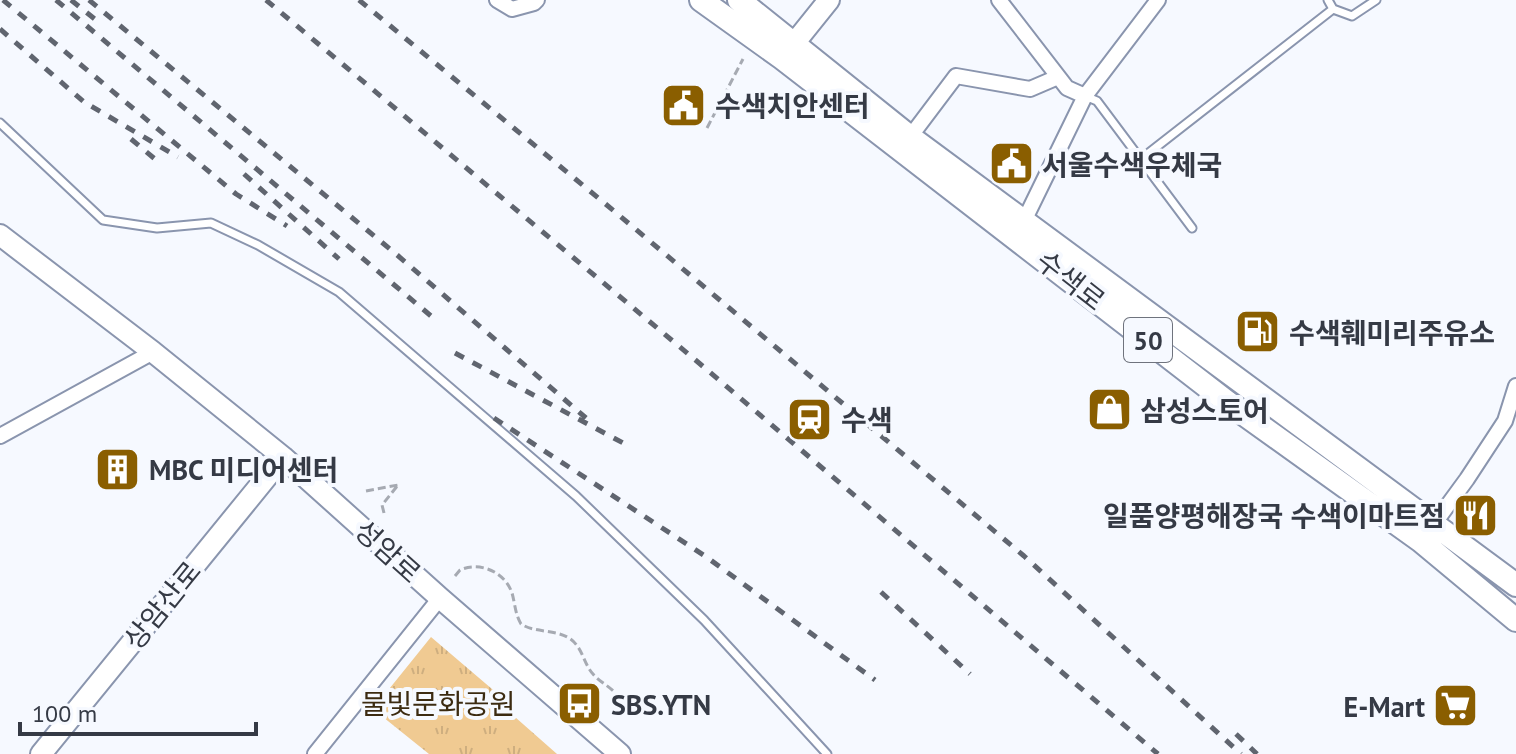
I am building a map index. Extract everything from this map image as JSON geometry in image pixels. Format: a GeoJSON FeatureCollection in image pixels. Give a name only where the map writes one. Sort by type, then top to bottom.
{"type":"FeatureCollection","features":[{"type":"Feature","properties":{"kind":"main road","name":"수색로"},"geometry":{"type":"LineString","coordinates":[[701,0],[787,51],[1282,441],[1421,541],[1516,620]]}},
{"type":"Feature","properties":{"kind":"main road"},"geometry":{"type":"LineString","coordinates":[[787,51],[829,0]]}},
{"type":"Feature","properties":{"kind":"main road","name":"수색로"},"geometry":{"type":"LineString","coordinates":[[749,3],[787,51],[819,62],[910,137],[1516,585]]}},
{"type":"Feature","properties":{"kind":"main road","name":"성암로"},"geometry":{"type":"LineString","coordinates":[[0,235],[283,457],[620,754]]}},
{"type":"Feature","properties":{"kind":"main road"},"geometry":{"type":"LineString","coordinates":[[1282,441],[1280,432],[1283,424],[1295,422]]}},
{"type":"Feature","properties":{"kind":"main road","name":"상암산로"},"geometry":{"type":"LineString","coordinates":[[41,754],[283,457]]}},
{"type":"Feature","properties":{"kind":"street"},"geometry":{"type":"LineString","coordinates":[[497,0],[512,9],[537,0]]}},
{"type":"Feature","properties":{"kind":"street"},"geometry":{"type":"LineString","coordinates":[[1024,221],[1085,96],[1158,0]]}},
{"type":"Feature","properties":{"kind":"street"},"geometry":{"type":"LineString","coordinates":[[1002,4],[1067,88],[1085,96]]}},
{"type":"Feature","properties":{"kind":"street"},"geometry":{"type":"LineString","coordinates":[[910,137],[956,76],[1030,89],[1058,77]]}},
{"type":"Feature","properties":{"kind":"street"},"geometry":{"type":"LineString","coordinates":[[0,436],[153,352]]}},
{"type":"Feature","properties":{"kind":"street"},"geometry":{"type":"LineString","coordinates":[[1434,524],[1510,424],[1516,386]]}},
{"type":"Feature","properties":{"kind":"street"},"geometry":{"type":"LineString","coordinates":[[315,754],[440,598]]}},
{"type":"Feature","properties":{"kind":"lane"},"geometry":{"type":"LineString","coordinates":[[1328,0],[1333,9],[1352,16],[1376,0]]}},
{"type":"Feature","properties":{"kind":"lane"},"geometry":{"type":"LineString","coordinates":[[1141,159],[1333,9]]}},
{"type":"Feature","properties":{"kind":"lane"},"geometry":{"type":"LineString","coordinates":[[1085,96],[1097,101],[1192,228]]}},
{"type":"Feature","properties":{"kind":"lane"},"geometry":{"type":"LineString","coordinates":[[0,123],[103,220],[157,228],[211,223],[258,245],[339,292],[576,496],[704,620],[827,754]]}},
{"type":"Feature","properties":{"kind":"path"},"geometry":{"type":"LineString","coordinates":[[707,128],[743,59]]}},
{"type":"Feature","properties":{"kind":"path"},"geometry":{"type":"LineString","coordinates":[[366,491],[398,485],[382,505],[384,513]]}},
{"type":"Feature","properties":{"kind":"path"},"geometry":{"type":"LineString","coordinates":[[455,576],[460,570],[477,566],[506,581],[521,624],[569,638],[583,655],[593,675],[618,695],[621,706],[614,716]]}},
{"type":"Feature","properties":{"kind":"green space","name":"물빛문화공원"},"geometry":{"type":"Polygon","coordinates":[[[431,637],[492,689],[515,717],[557,754],[429,754],[373,709],[431,637]]]}},
{"type":"Feature","properties":{"kind":"railway"},"geometry":{"type":"LineString","coordinates":[[3,0],[236,194],[287,226]]}},
{"type":"Feature","properties":{"kind":"railway"},"geometry":{"type":"LineString","coordinates":[[56,0],[437,321]]}},
{"type":"Feature","properties":{"kind":"railway"},"geometry":{"type":"LineString","coordinates":[[71,0],[96,20]]}},
{"type":"Feature","properties":{"kind":"railway"},"geometry":{"type":"LineString","coordinates":[[89,0],[396,254],[586,418]]}},
{"type":"Feature","properties":{"kind":"railway"},"geometry":{"type":"LineString","coordinates":[[266,0],[1158,754]]}},
{"type":"Feature","properties":{"kind":"railway"},"geometry":{"type":"LineString","coordinates":[[359,0],[1024,556],[1241,754]]}},
{"type":"Feature","properties":{"kind":"railway"},"geometry":{"type":"LineString","coordinates":[[0,29],[84,102],[178,157]]}},
{"type":"Feature","properties":{"kind":"railway"},"geometry":{"type":"LineString","coordinates":[[131,139],[161,164]]}},
{"type":"Feature","properties":{"kind":"railway"},"geometry":{"type":"LineString","coordinates":[[244,174],[339,259]]}},
{"type":"Feature","properties":{"kind":"railway"},"geometry":{"type":"LineString","coordinates":[[455,353],[625,444]]}},
{"type":"Feature","properties":{"kind":"railway"},"geometry":{"type":"LineString","coordinates":[[494,418],[705,556],[875,680]]}},
{"type":"Feature","properties":{"kind":"railway"},"geometry":{"type":"LineString","coordinates":[[881,592],[970,674]]}},
{"type":"Feature","properties":{"kind":"railway"},"geometry":{"type":"LineString","coordinates":[[1236,734],[1257,754]]}},
{"type":"Feature","properties":{"kind":"place","name":"수색치안센터"},"geometry":{"type":"Point","coordinates":[684,105]}},
{"type":"Feature","properties":{"kind":"place","name":"서울수색우체국"},"geometry":{"type":"Point","coordinates":[1011,164]}},
{"type":"Feature","properties":{"kind":"place","name":"수색훼미리주유소"},"geometry":{"type":"Point","coordinates":[1258,332]}},
{"type":"Feature","properties":{"kind":"place","name":"삼성스토어"},"geometry":{"type":"Point","coordinates":[1109,410]}},
{"type":"Feature","properties":{"kind":"place","name":"수색"},"geometry":{"type":"Point","coordinates":[810,419]}},
{"type":"Feature","properties":{"kind":"place","name":"MBC 미디어센터"},"geometry":{"type":"Point","coordinates":[118,469]}},
{"type":"Feature","properties":{"kind":"place","name":"일품양평해장국 수색이마트점"},"geometry":{"type":"Point","coordinates":[1476,515]}},
{"type":"Feature","properties":{"kind":"place","name":"SBS.YTN"},"geometry":{"type":"Point","coordinates":[580,704]}},
{"type":"Feature","properties":{"kind":"place","name":"E-Mart"},"geometry":{"type":"Point","coordinates":[1456,706]}}]}
